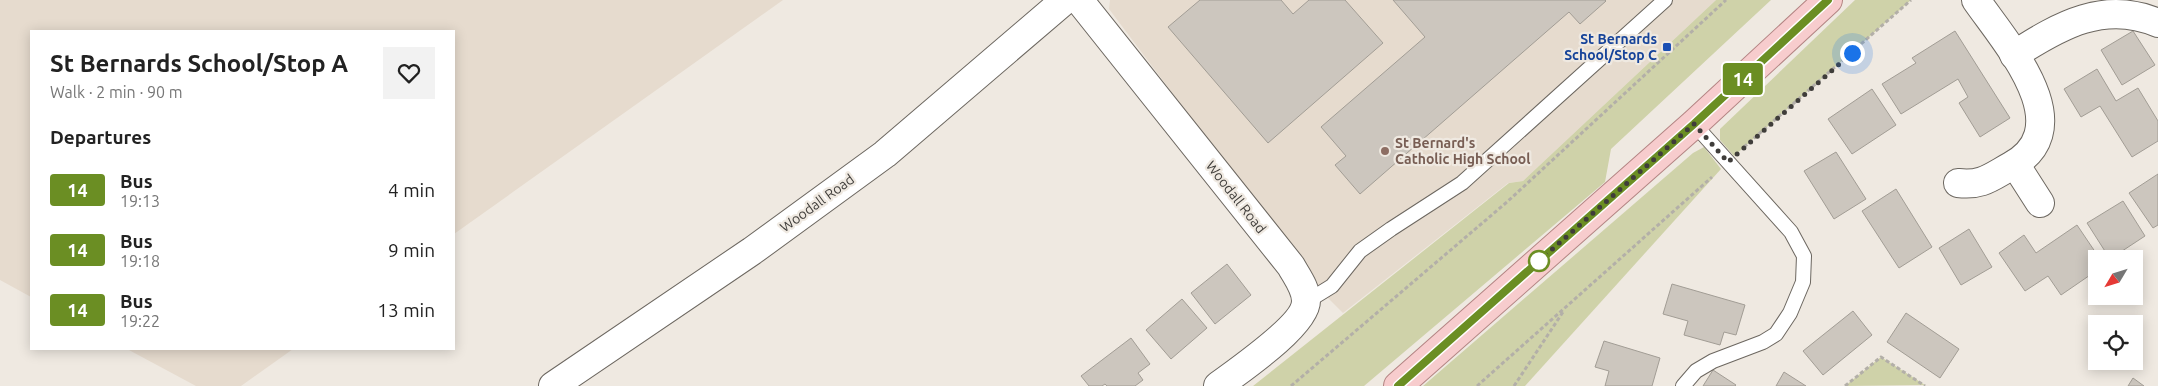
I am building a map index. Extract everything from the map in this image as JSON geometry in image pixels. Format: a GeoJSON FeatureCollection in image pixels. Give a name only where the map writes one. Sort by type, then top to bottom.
{"type":"FeatureCollection","features":[{"type":"Feature","properties":{"kind":"main road"},"geometry":{"type":"LineString","coordinates":[[1398,386],[1694,124],[1828,0]]}},
{"type":"Feature","properties":{"kind":"street","name":"Woodall Road"},"geometry":{"type":"LineString","coordinates":[[553,386],[752,251],[885,154],[1065,0]]}},
{"type":"Feature","properties":{"kind":"street","name":"Woodall Road"},"geometry":{"type":"LineString","coordinates":[[1079,0],[1291,266],[1303,287],[1306,302]]}},
{"type":"Feature","properties":{"kind":"street"},"geometry":{"type":"LineString","coordinates":[[1958,183],[1973,185],[2015,164],[2031,151],[2038,137],[2041,116],[2035,91],[2014,55],[1976,0]]}},
{"type":"Feature","properties":{"kind":"street"},"geometry":{"type":"LineString","coordinates":[[2014,55],[2085,10],[2106,3],[2130,6],[2158,23]]}},
{"type":"Feature","properties":{"kind":"street"},"geometry":{"type":"LineString","coordinates":[[2015,164],[2040,203]]}},
{"type":"Feature","properties":{"kind":"street"},"geometry":{"type":"LineString","coordinates":[[1218,386],[1289,330],[1303,314],[1306,302]]}},
{"type":"Feature","properties":{"kind":"lane"},"geometry":{"type":"LineString","coordinates":[[1306,302],[1332,286],[1360,251],[1462,183],[1665,0]]}},
{"type":"Feature","properties":{"kind":"lane"},"geometry":{"type":"LineString","coordinates":[[1683,386],[1696,370],[1713,361],[1763,342],[1776,334],[1790,313],[1803,282],[1804,256],[1791,232],[1694,124]]}},
{"type":"Feature","properties":{"kind":"path"},"geometry":{"type":"LineString","coordinates":[[1291,386],[1507,202],[1726,0]]}},
{"type":"Feature","properties":{"kind":"path"},"geometry":{"type":"LineString","coordinates":[[1477,386],[1911,0]]}},
{"type":"Feature","properties":{"kind":"path"},"geometry":{"type":"LineString","coordinates":[[1514,386],[1567,306]]}},
{"type":"Feature","properties":{"kind":"path"},"geometry":{"type":"LineString","coordinates":[[1846,386],[1881,357],[1925,386]]}},
{"type":"Feature","properties":{"kind":"shaded area"},"geometry":{"type":"Polygon","coordinates":[[[0,0],[783,0],[455,233],[455,30],[30,30],[30,296],[0,280],[0,0]]]}},
{"type":"Feature","properties":{"kind":"shaded area","name":"St Bernard's Catholic High School"},"geometry":{"type":"Polygon","coordinates":[[[1110,0],[1716,0],[1523,181],[1508,183],[1343,313],[1323,293],[1109,9],[1110,0]]]}},
{"type":"Feature","properties":{"kind":"shaded area"},"geometry":{"type":"Polygon","coordinates":[[[129,350],[292,350],[241,386],[196,386],[129,350]]]}},
{"type":"Feature","properties":{"kind":"green space"},"geometry":{"type":"Polygon","coordinates":[[[1716,0],[1771,0],[1611,149],[1605,182],[1364,386],[1253,386],[1509,183],[1523,181],[1716,0]]]}},
{"type":"Feature","properties":{"kind":"green space"},"geometry":{"type":"Polygon","coordinates":[[[1855,0],[1911,0],[1734,156],[1720,140],[1720,129],[1855,0]]]}},
{"type":"Feature","properties":{"kind":"green space"},"geometry":{"type":"Polygon","coordinates":[[[1704,147],[1721,169],[1525,386],[1423,386],[1693,153],[1704,147]]]}},
{"type":"Feature","properties":{"kind":"green space"},"geometry":{"type":"Polygon","coordinates":[[[1881,357],[1925,385],[1845,386],[1881,357]]]}},
{"type":"Feature","properties":{"kind":"building"},"geometry":{"type":"Polygon","coordinates":[[[1200,0],[1281,0],[1293,14],[1309,0],[1345,0],[1383,43],[1268,143],[1168,27],[1200,0]]]}},
{"type":"Feature","properties":{"kind":"building"},"geometry":{"type":"Polygon","coordinates":[[[1393,0],[1606,1],[1580,24],[1569,12],[1360,194],[1335,165],[1346,156],[1321,127],[1425,37],[1393,0]]]}},
{"type":"Feature","properties":{"kind":"building"},"geometry":{"type":"Polygon","coordinates":[[[1955,31],[2010,118],[1980,137],[1959,103],[1968,97],[1958,79],[1901,114],[1882,84],[1916,63],[1912,58],[1955,31]]]}},
{"type":"Feature","properties":{"kind":"building"},"geometry":{"type":"Polygon","coordinates":[[[2133,31],[2155,65],[2122,85],[2101,50],[2133,31]]]}},
{"type":"Feature","properties":{"kind":"building"},"geometry":{"type":"Polygon","coordinates":[[[2097,69],[2116,101],[2138,88],[2158,121],[2158,141],[2132,157],[2100,106],[2081,117],[2064,89],[2097,69]]]}},
{"type":"Feature","properties":{"kind":"building"},"geometry":{"type":"Polygon","coordinates":[[[1872,89],[1896,125],[1852,154],[1828,119],[1872,89]]]}},
{"type":"Feature","properties":{"kind":"building"},"geometry":{"type":"Polygon","coordinates":[[[1836,152],[1866,199],[1834,219],[1804,171],[1836,152]]]}},
{"type":"Feature","properties":{"kind":"building"},"geometry":{"type":"Polygon","coordinates":[[[2158,174],[2158,225],[2153,228],[2129,193],[2158,174]]]}},
{"type":"Feature","properties":{"kind":"building"},"geometry":{"type":"Polygon","coordinates":[[[1896,189],[1932,247],[1899,268],[1862,211],[1896,189]]]}},
{"type":"Feature","properties":{"kind":"building"},"geometry":{"type":"Polygon","coordinates":[[[2123,201],[2145,236],[2124,250],[2104,250],[2087,223],[2123,201]]]}},
{"type":"Feature","properties":{"kind":"building"},"geometry":{"type":"Polygon","coordinates":[[[2077,225],[2094,250],[2088,250],[2088,276],[2061,295],[2048,276],[2025,291],[1999,253],[2024,235],[2036,253],[2077,225]]]}},
{"type":"Feature","properties":{"kind":"building"},"geometry":{"type":"Polygon","coordinates":[[[1969,229],[1992,267],[1961,285],[1939,248],[1969,229]]]}},
{"type":"Feature","properties":{"kind":"building"},"geometry":{"type":"Polygon","coordinates":[[[1227,264],[1251,295],[1215,324],[1191,293],[1227,264]]]}},
{"type":"Feature","properties":{"kind":"building"},"geometry":{"type":"Polygon","coordinates":[[[1672,284],[1745,305],[1736,335],[1724,332],[1720,345],[1684,335],[1688,321],[1663,314],[1672,284]]]}},
{"type":"Feature","properties":{"kind":"building"},"geometry":{"type":"Polygon","coordinates":[[[1182,299],[1207,328],[1171,359],[1146,330],[1182,299]]]}},
{"type":"Feature","properties":{"kind":"building"},"geometry":{"type":"Polygon","coordinates":[[[1853,311],[1872,335],[1823,375],[1803,351],[1853,311]]]}},
{"type":"Feature","properties":{"kind":"building"},"geometry":{"type":"Polygon","coordinates":[[[1906,313],[1959,349],[1940,378],[1887,342],[1906,313]]]}},
{"type":"Feature","properties":{"kind":"building"},"geometry":{"type":"Polygon","coordinates":[[[1131,338],[1150,364],[1138,373],[1143,380],[1135,386],[1107,386],[1105,384],[1102,386],[1089,386],[1081,376],[1131,338]]]}},
{"type":"Feature","properties":{"kind":"building"},"geometry":{"type":"Polygon","coordinates":[[[1604,341],[1660,358],[1652,386],[1605,386],[1609,371],[1595,367],[1604,341]]]}},
{"type":"Feature","properties":{"kind":"building"},"geometry":{"type":"Polygon","coordinates":[[[1713,370],[1736,385],[1703,386],[1713,370]]]}},
{"type":"Feature","properties":{"kind":"building"},"geometry":{"type":"Polygon","coordinates":[[[1784,372],[1806,386],[1776,386],[1784,372]]]}},
{"type":"Feature","properties":{"kind":"building"},"geometry":{"type":"Polygon","coordinates":[[[2133,378],[2144,386],[2128,386],[2133,378]]]}},
{"type":"Feature","properties":{"kind":"bus line","name":"14"},"geometry":{"type":"LineString","coordinates":[[1398,386],[1694,124],[1828,0]]}},
{"type":"Feature","properties":{"kind":"place","name":"St Bernards School/Stop C"},"geometry":{"type":"Point","coordinates":[1667,47]}},
{"type":"Feature","properties":{"kind":"place","name":"St Bernard's Catholic High School"},"geometry":{"type":"Point","coordinates":[1385,151]}},
{"type":"Feature","properties":{"kind":"route"},"geometry":{"type":"LineString","coordinates":[[1539,261],[1694,124],[1728,162],[1852,53]]}}]}
